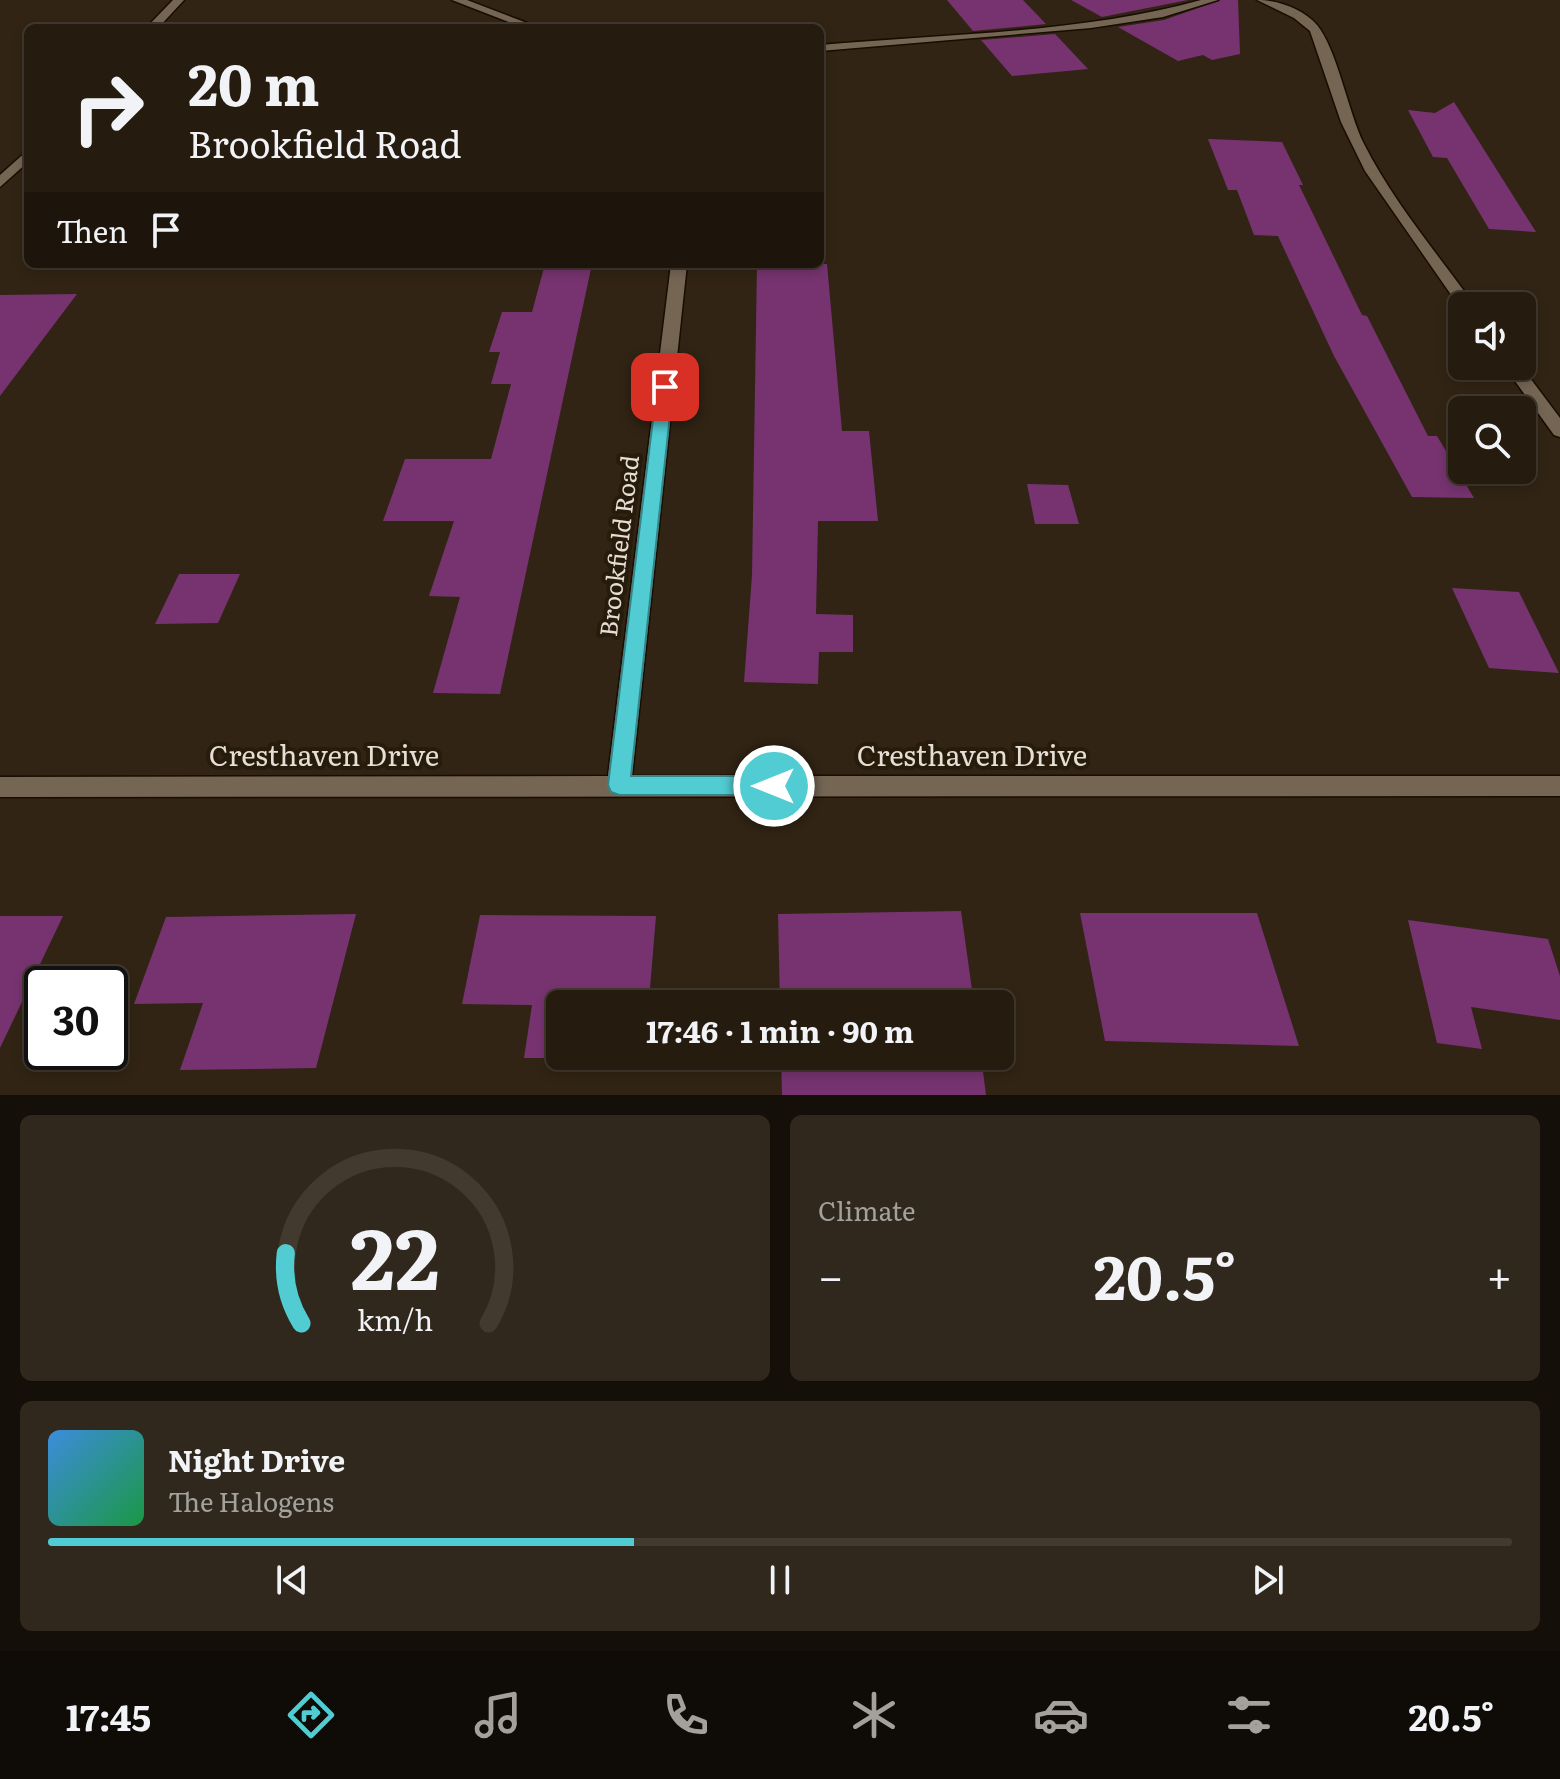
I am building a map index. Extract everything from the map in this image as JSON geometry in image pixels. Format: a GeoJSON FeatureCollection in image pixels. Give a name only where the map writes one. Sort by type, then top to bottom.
{"type":"FeatureCollection","features":[{"type":"Feature","properties":{"kind":"street"},"geometry":{"type":"LineString","coordinates":[[156,24],[179,0]]}},
{"type":"Feature","properties":{"kind":"street"},"geometry":{"type":"LineString","coordinates":[[457,0],[523,24]]}},
{"type":"Feature","properties":{"kind":"street"},"geometry":{"type":"LineString","coordinates":[[824,48],[1091,25],[1163,14],[1213,0]]}},
{"type":"Feature","properties":{"kind":"street"},"geometry":{"type":"LineString","coordinates":[[1262,0],[1299,17],[1315,30],[1346,120],[1362,153],[1385,192],[1457,292]]}},
{"type":"Feature","properties":{"kind":"street"},"geometry":{"type":"LineString","coordinates":[[0,183],[24,158]]}},
{"type":"Feature","properties":{"kind":"street","name":"Brookfield Road"},"geometry":{"type":"LineString","coordinates":[[619,785],[679,268]]}},
{"type":"Feature","properties":{"kind":"street"},"geometry":{"type":"LineString","coordinates":[[1522,380],[1560,431]]}},
{"type":"Feature","properties":{"kind":"street","name":"Cresthaven Drive"},"geometry":{"type":"LineString","coordinates":[[0,787],[1560,786]]}},
{"type":"Feature","properties":{"kind":"building"},"geometry":{"type":"Polygon","coordinates":[[[947,0],[1023,0],[1046,24],[973,31],[947,0]]]}},
{"type":"Feature","properties":{"kind":"building"},"geometry":{"type":"Polygon","coordinates":[[[1071,0],[1188,0],[1102,17],[1071,0]]]}},
{"type":"Feature","properties":{"kind":"building"},"geometry":{"type":"Polygon","coordinates":[[[1221,0],[1238,0],[1240,54],[1212,60],[1203,55],[1178,61],[1118,27],[1164,20],[1221,0]]]}},
{"type":"Feature","properties":{"kind":"building"},"geometry":{"type":"Polygon","coordinates":[[[1055,34],[1088,69],[1012,76],[981,40],[1055,34]]]}},
{"type":"Feature","properties":{"kind":"building"},"geometry":{"type":"Polygon","coordinates":[[[1454,102],[1536,232],[1489,229],[1447,158],[1433,157],[1408,110],[1435,113],[1454,102]]]}},
{"type":"Feature","properties":{"kind":"building"},"geometry":{"type":"Polygon","coordinates":[[[1208,139],[1282,142],[1303,185],[1299,185],[1362,315],[1367,316],[1428,436],[1437,436],[1448,454],[1448,484],[1466,484],[1474,498],[1412,497],[1334,356],[1278,236],[1254,235],[1237,190],[1228,190],[1208,139]]]}},
{"type":"Feature","properties":{"kind":"building"},"geometry":{"type":"Polygon","coordinates":[[[827,264],[842,431],[869,431],[878,521],[818,521],[816,614],[853,615],[853,652],[819,652],[818,684],[744,682],[752,575],[757,268],[824,268],[827,264]]]}},
{"type":"Feature","properties":{"kind":"building"},"geometry":{"type":"Polygon","coordinates":[[[544,268],[591,268],[500,694],[433,693],[460,597],[429,596],[454,521],[383,521],[405,459],[491,459],[511,384],[491,384],[500,352],[489,352],[502,312],[532,312],[544,268]]]}},
{"type":"Feature","properties":{"kind":"building"},"geometry":{"type":"Polygon","coordinates":[[[77,294],[0,396],[0,295],[77,294]]]}},
{"type":"Feature","properties":{"kind":"building"},"geometry":{"type":"Polygon","coordinates":[[[1027,484],[1068,485],[1079,524],[1035,524],[1027,484]]]}},
{"type":"Feature","properties":{"kind":"building"},"geometry":{"type":"Polygon","coordinates":[[[179,574],[240,574],[218,623],[155,624],[179,574]]]}},
{"type":"Feature","properties":{"kind":"building"},"geometry":{"type":"Polygon","coordinates":[[[1452,588],[1519,592],[1559,673],[1489,668],[1452,588]]]}},
{"type":"Feature","properties":{"kind":"building"},"geometry":{"type":"Polygon","coordinates":[[[961,911],[972,990],[780,990],[778,914],[961,911]]]}},
{"type":"Feature","properties":{"kind":"building"},"geometry":{"type":"Polygon","coordinates":[[[1080,913],[1257,913],[1299,1046],[1105,1041],[1080,913]]]}},
{"type":"Feature","properties":{"kind":"building"},"geometry":{"type":"Polygon","coordinates":[[[356,914],[316,1068],[180,1070],[203,1003],[134,1004],[166,917],[356,914]]]}},
{"type":"Feature","properties":{"kind":"building"},"geometry":{"type":"Polygon","coordinates":[[[480,915],[656,916],[650,990],[546,990],[546,1058],[524,1058],[532,1005],[462,1004],[480,915]]]}},
{"type":"Feature","properties":{"kind":"building"},"geometry":{"type":"Polygon","coordinates":[[[0,916],[63,916],[39,966],[24,966],[24,998],[0,1048],[0,916]]]}},
{"type":"Feature","properties":{"kind":"building"},"geometry":{"type":"Polygon","coordinates":[[[1408,920],[1548,939],[1560,976],[1560,1020],[1471,1007],[1482,1049],[1437,1043],[1408,920]]]}},
{"type":"Feature","properties":{"kind":"building"},"geometry":{"type":"Polygon","coordinates":[[[781,1070],[983,1070],[986,1095],[782,1095],[781,1070]]]}},
{"type":"Feature","properties":{"kind":"route"},"geometry":{"type":"LineString","coordinates":[[665,387],[619,785],[774,786]]}}]}
